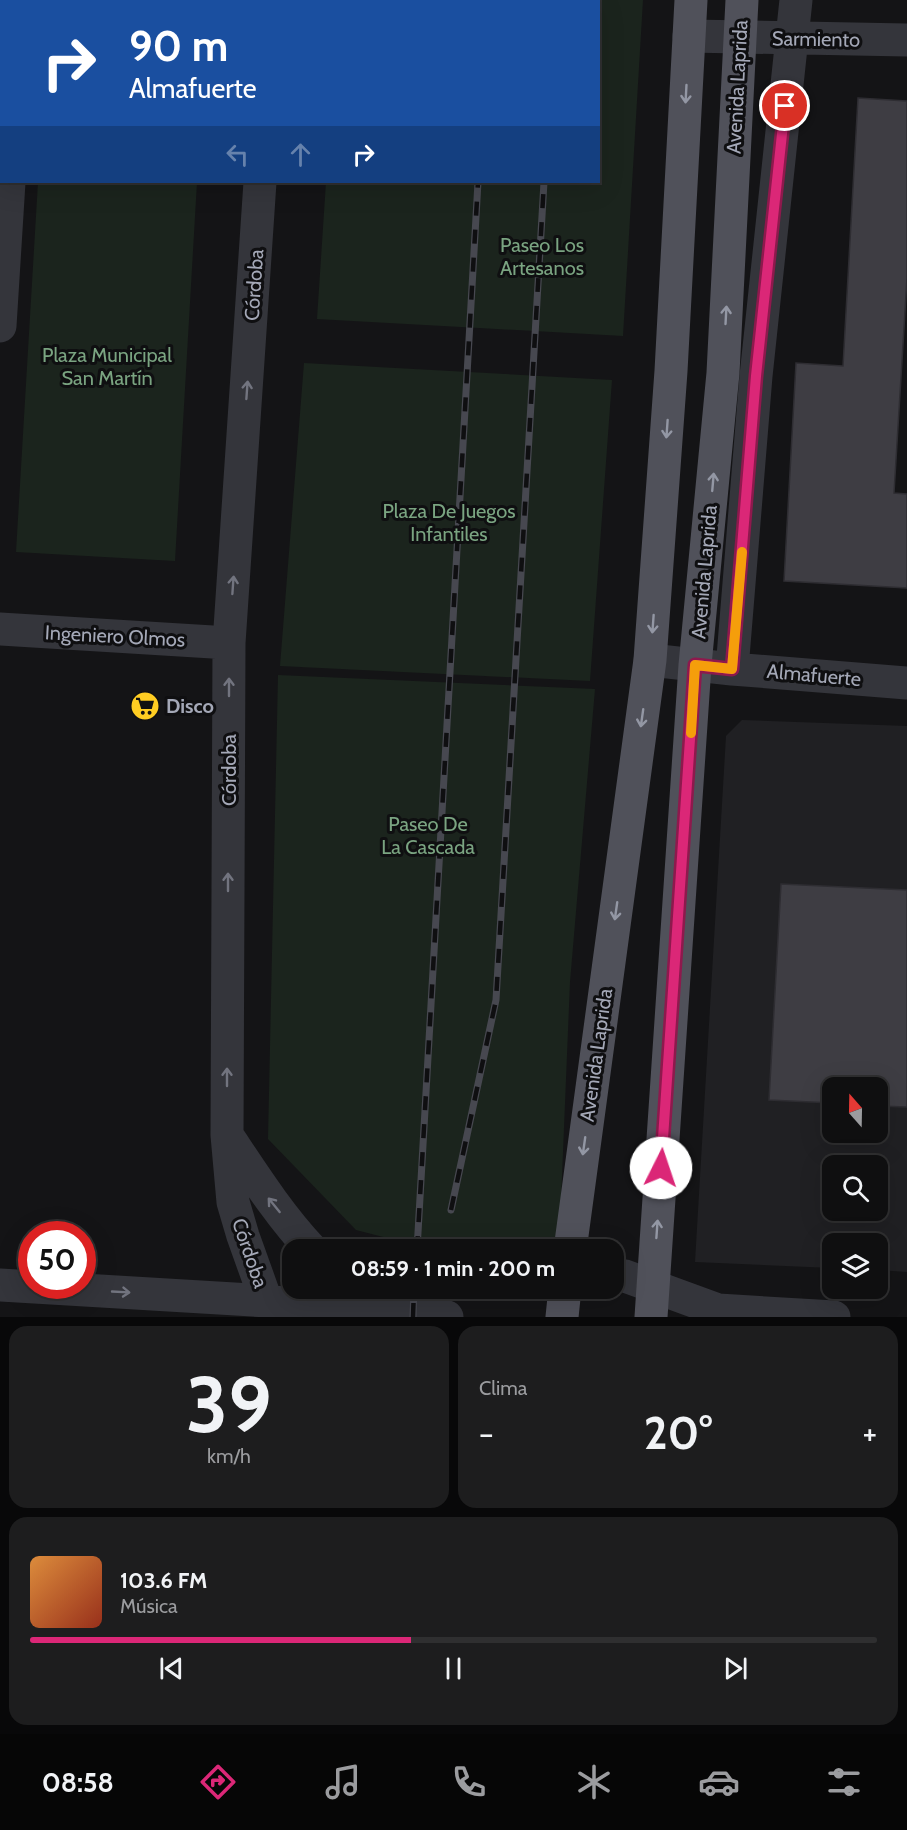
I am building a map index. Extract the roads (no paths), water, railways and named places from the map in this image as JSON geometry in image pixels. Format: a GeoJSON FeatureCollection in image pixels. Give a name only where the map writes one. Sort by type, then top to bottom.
{"type":"FeatureCollection","features":[{"type":"Feature","properties":{"kind":"main road","name":"Avenida Laprida"},"geometry":{"type":"LineString","coordinates":[[571,1239],[650,660],[671,371],[691,0]]}},
{"type":"Feature","properties":{"kind":"main road","name":"Avenida Laprida"},"geometry":{"type":"LineString","coordinates":[[652,1302],[695,665],[723,373],[742,0]]}},
{"type":"Feature","properties":{"kind":"main road"},"geometry":{"type":"LineString","coordinates":[[562,1317],[564,1299]]}},
{"type":"Feature","properties":{"kind":"street"},"geometry":{"type":"LineString","coordinates":[[732,669],[756,376],[796,0]]}},
{"type":"Feature","properties":{"kind":"street","name":"Sarmiento"},"geometry":{"type":"LineString","coordinates":[[689,36],[907,40]]}},
{"type":"Feature","properties":{"kind":"street"},"geometry":{"type":"LineString","coordinates":[[0,326],[9,183]]}},
{"type":"Feature","properties":{"kind":"street","name":"Córdoba"},"geometry":{"type":"LineString","coordinates":[[260,183],[229,643],[227,1135],[233,1202],[270,1309]]}},
{"type":"Feature","properties":{"kind":"street","name":"Ingeniero Olmos"},"geometry":{"type":"LineString","coordinates":[[0,629],[229,643]]}},
{"type":"Feature","properties":{"kind":"street","name":"Almafuerte"},"geometry":{"type":"LineString","coordinates":[[650,660],[907,683]]}},
{"type":"Feature","properties":{"kind":"street"},"geometry":{"type":"LineString","coordinates":[[227,1135],[268,1198],[302,1239]]}},
{"type":"Feature","properties":{"kind":"street"},"geometry":{"type":"LineString","coordinates":[[624,1276],[652,1302],[706,1313],[834,1317]]}},
{"type":"Feature","properties":{"kind":"street"},"geometry":{"type":"LineString","coordinates":[[0,1285],[270,1309],[447,1317]]}},
{"type":"Feature","properties":{"kind":"railway"},"geometry":{"type":"LineString","coordinates":[[418,1239],[478,183]]}},
{"type":"Feature","properties":{"kind":"railway"},"geometry":{"type":"LineString","coordinates":[[451,1210],[496,1000],[544,183]]}},
{"type":"Feature","properties":{"kind":"railway"},"geometry":{"type":"LineString","coordinates":[[413,1317],[414,1299]]}},
{"type":"Feature","properties":{"kind":"place","name":"Disco"},"geometry":{"type":"Point","coordinates":[145,706]}},
{"type":"Feature","properties":{"kind":"park label","name":"Paseo Los Artesanos"},"geometry":{"type":"Point","coordinates":[542,256]}},
{"type":"Feature","properties":{"kind":"park label","name":"Plaza Municipal San Martín"},"geometry":{"type":"Point","coordinates":[107,366]}},
{"type":"Feature","properties":{"kind":"park label","name":"Plaza De Juegos Infantiles"},"geometry":{"type":"Point","coordinates":[449,522]}},
{"type":"Feature","properties":{"kind":"park label","name":"Paseo De La Cascada"},"geometry":{"type":"Point","coordinates":[428,836]}}]}
